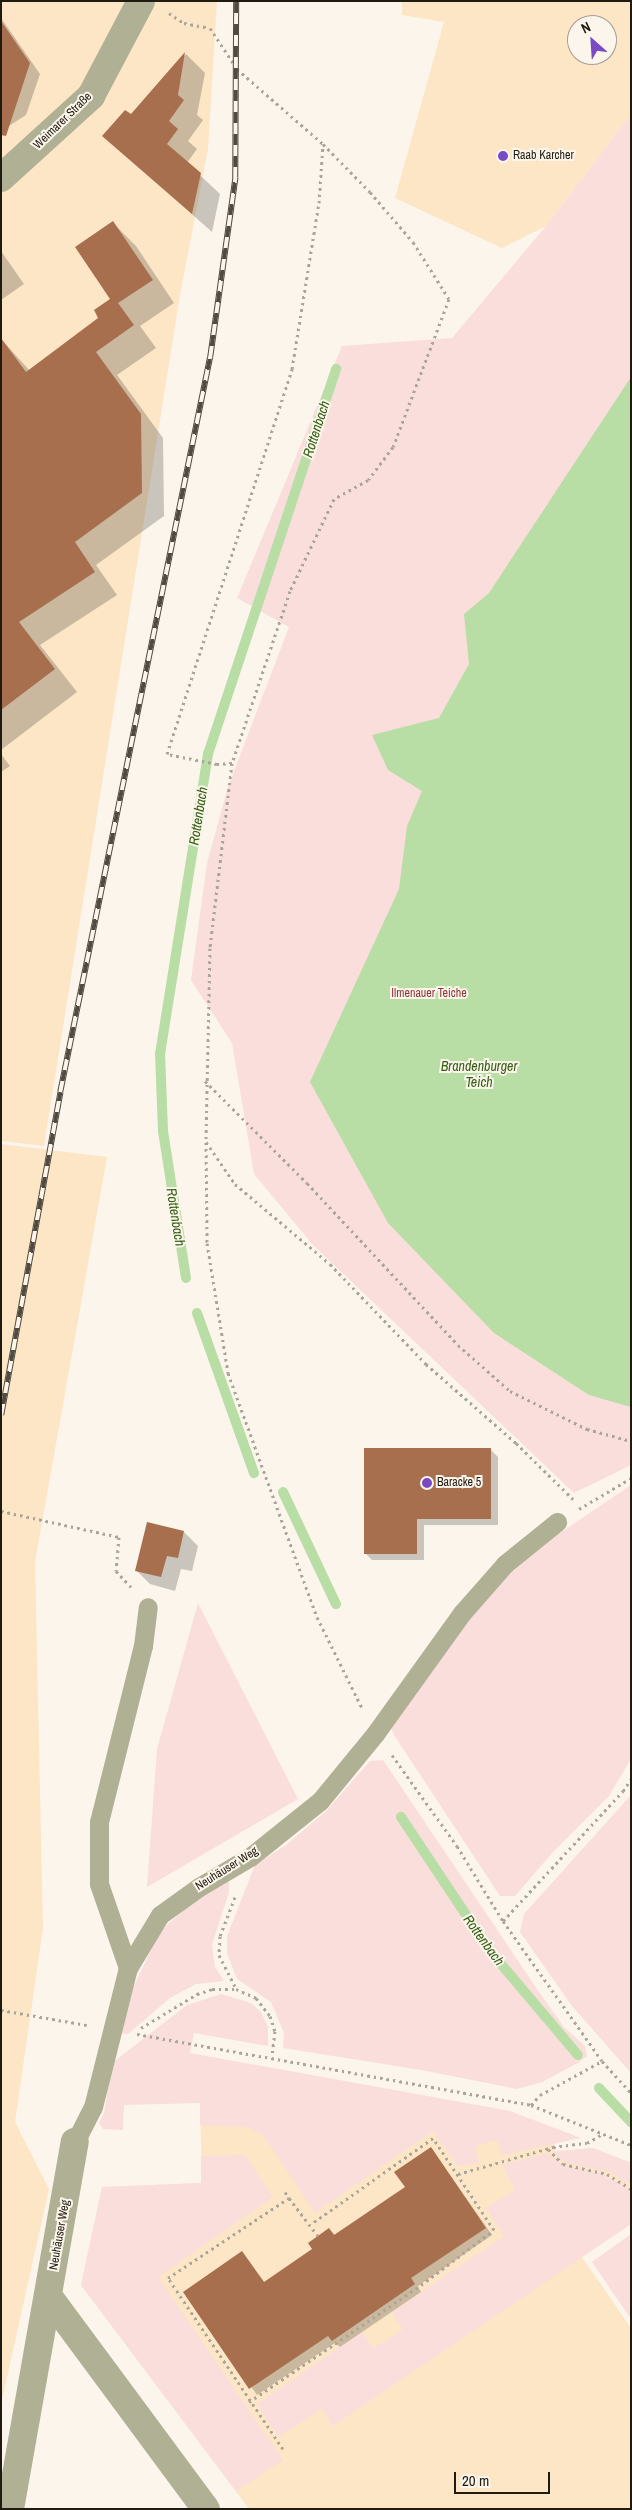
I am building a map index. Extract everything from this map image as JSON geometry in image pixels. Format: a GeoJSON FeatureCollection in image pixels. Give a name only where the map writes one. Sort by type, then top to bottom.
{"type":"FeatureCollection","features":[{"type":"Feature","properties":{"kind":"street","name":"Weimarer Straße"},"geometry":{"type":"LineString","coordinates":[[1,178],[91,96],[151,4]]}},
{"type":"Feature","properties":{"kind":"street","name":"Neuhäuser Weg"},"geometry":{"type":"LineString","coordinates":[[10,2509],[75,2142]]}},
{"type":"Feature","properties":{"kind":"street"},"geometry":{"type":"LineString","coordinates":[[49,2297],[206,2509]]}},
{"type":"Feature","properties":{"kind":"lane","name":"Neuhäuser Weg"},"geometry":{"type":"LineString","coordinates":[[75,2142],[93,2108],[105,2053],[128,1968],[160,1915],[199,1887],[250,1857],[320,1801],[375,1734],[462,1613],[505,1564],[557,1522]]}},
{"type":"Feature","properties":{"kind":"lane"},"geometry":{"type":"LineString","coordinates":[[128,1968],[99,1884],[100,1822],[143,1646],[148,1607]]}},
{"type":"Feature","properties":{"kind":"path"},"geometry":{"type":"LineString","coordinates":[[151,4],[184,23],[210,28],[237,69],[323,144],[370,192],[413,242],[449,299],[393,447],[368,480],[334,499],[290,591],[232,763],[210,948],[205,1081],[207,1243],[228,1373],[317,1617],[375,1734],[441,1822],[503,1921],[602,2061],[631,2093]]}},
{"type":"Feature","properties":{"kind":"path"},"geometry":{"type":"LineString","coordinates":[[232,763],[217,764],[167,754],[292,369],[320,203],[323,144]]}},
{"type":"Feature","properties":{"kind":"path"},"geometry":{"type":"LineString","coordinates":[[205,1081],[307,1183],[458,1345],[510,1390],[587,1429],[631,1441]]}},
{"type":"Feature","properties":{"kind":"path"},"geometry":{"type":"LineString","coordinates":[[206,1142],[235,1184],[330,1264],[426,1364],[516,1443],[581,1507]]}},
{"type":"Feature","properties":{"kind":"path"},"geometry":{"type":"LineString","coordinates":[[557,1522],[631,1478]]}},
{"type":"Feature","properties":{"kind":"path"},"geometry":{"type":"LineString","coordinates":[[1,1511],[119,1537],[116,1571],[148,1607]]}},
{"type":"Feature","properties":{"kind":"path"},"geometry":{"type":"LineString","coordinates":[[503,1921],[623,1791],[631,1779]]}},
{"type":"Feature","properties":{"kind":"path"},"geometry":{"type":"LineString","coordinates":[[236,1989],[219,1955],[220,1936],[250,1857]]}},
{"type":"Feature","properties":{"kind":"path"},"geometry":{"type":"LineString","coordinates":[[105,2053],[197,1994],[212,1989],[236,1989],[256,1998],[270,2016],[275,2031],[272,2056]]}},
{"type":"Feature","properties":{"kind":"path"},"geometry":{"type":"LineString","coordinates":[[205,2046],[272,2056],[531,2105],[601,2135],[631,2145]]}},
{"type":"Feature","properties":{"kind":"path"},"geometry":{"type":"LineString","coordinates":[[531,2105],[540,2095],[602,2061]]}},
{"type":"Feature","properties":{"kind":"path"},"geometry":{"type":"LineString","coordinates":[[458,2174],[548,2148],[587,2143],[601,2135]]}},
{"type":"Feature","properties":{"kind":"path"},"geometry":{"type":"LineString","coordinates":[[249,2402],[421,2285],[494,2230],[433,2138],[310,2224]]}},
{"type":"Feature","properties":{"kind":"path"},"geometry":{"type":"LineString","coordinates":[[548,2148],[562,2164],[607,2174],[631,2189]]}},
{"type":"Feature","properties":{"kind":"path"},"geometry":{"type":"LineString","coordinates":[[285,2192],[318,2236]]}},
{"type":"Feature","properties":{"kind":"path"},"geometry":{"type":"LineString","coordinates":[[283,2449],[249,2402],[168,2278],[289,2198]]}},
{"type":"Feature","properties":{"kind":"shaded area"},"geometry":{"type":"Polygon","coordinates":[[[1,1],[217,1],[208,149],[180,295],[44,1146],[1,1141],[1,1]]]}},
{"type":"Feature","properties":{"kind":"shaded area","name":"Raab Karcher"},"geometry":{"type":"Polygon","coordinates":[[[402,1],[631,1],[631,114],[546,226],[502,248],[395,198],[444,22],[402,15],[402,1]]]}},
{"type":"Feature","properties":{"kind":"shaded area"},"geometry":{"type":"Polygon","coordinates":[[[1,1144],[107,1157],[35,1562],[43,1928],[15,2122],[49,2189],[1,2404],[1,1144]]]}},
{"type":"Feature","properties":{"kind":"shaded area"},"geometry":{"type":"Polygon","coordinates":[[[200,2103],[553,2142],[556,2151],[593,2148],[631,2163],[631,2224],[582,2257],[631,2328],[631,2509],[249,2509],[81,2285],[102,2187],[202,2183],[200,2103]]]}},
{"type":"Feature","properties":{"kind":"green space","name":"Ilmenauer Teiche"},"geometry":{"type":"Polygon","coordinates":[[[631,114],[631,1465],[574,1493],[313,1245],[254,1174],[232,1043],[191,980],[207,863],[228,787],[289,627],[237,598],[342,346],[452,338],[546,226],[631,114]]]}},
{"type":"Feature","properties":{"kind":"green space"},"geometry":{"type":"Polygon","coordinates":[[[631,1485],[631,1759],[609,1796],[553,1852],[515,1896],[500,1896],[394,1735],[389,1723],[459,1627],[511,1573],[557,1535],[631,1485]]]}},
{"type":"Feature","properties":{"kind":"green space"},"geometry":{"type":"Polygon","coordinates":[[[198,1603],[298,1799],[147,1887],[157,1749],[198,1603]]]}},
{"type":"Feature","properties":{"kind":"green space"},"geometry":{"type":"Polygon","coordinates":[[[383,1760],[537,1989],[564,2027],[585,2046],[587,2056],[578,2063],[542,2082],[517,2089],[421,2070],[283,2048],[284,2033],[271,2002],[237,1979],[227,1953],[227,1936],[255,1865],[286,1845],[326,1811],[370,1761],[383,1760]]]}},
{"type":"Feature","properties":{"kind":"green space"},"geometry":{"type":"Polygon","coordinates":[[[631,1795],[631,2073],[572,2006],[520,1932],[524,1914],[631,1795]]]}},
{"type":"Feature","properties":{"kind":"green space"},"geometry":{"type":"Polygon","coordinates":[[[229,1881],[229,1892],[212,1945],[215,1967],[224,1981],[196,1984],[170,1998],[128,2034],[118,2033],[132,1990],[160,1931],[200,1896],[229,1881]]]}},
{"type":"Feature","properties":{"kind":"green space"},"geometry":{"type":"Polygon","coordinates":[[[221,1994],[251,2003],[261,2012],[268,2027],[268,2046],[194,2033],[190,2053],[510,2111],[581,2138],[502,2155],[497,2140],[475,2146],[479,2162],[461,2166],[456,2164],[433,2131],[315,2213],[263,2135],[247,2127],[200,2125],[200,2103],[124,2105],[123,2130],[103,2129],[99,2123],[104,2113],[112,2063],[187,2005],[221,1994]]]}},
{"type":"Feature","properties":{"kind":"green space"},"geometry":{"type":"Polygon","coordinates":[[[593,2148],[631,2163],[631,2186],[610,2172],[566,2163],[551,2152],[593,2148]]]}},
{"type":"Feature","properties":{"kind":"green space"},"geometry":{"type":"Polygon","coordinates":[[[547,2153],[563,2165],[600,2173],[631,2191],[631,2224],[333,2426],[322,2409],[278,2437],[257,2404],[362,2332],[373,2348],[403,2330],[392,2312],[504,2236],[486,2208],[515,2190],[502,2165],[547,2153]]]}},
{"type":"Feature","properties":{"kind":"green space"},"geometry":{"type":"Polygon","coordinates":[[[245,2155],[273,2197],[158,2277],[283,2460],[236,2491],[81,2285],[102,2187],[201,2183],[201,2156],[245,2155]]]}},
{"type":"Feature","properties":{"kind":"green space"},"geometry":{"type":"Polygon","coordinates":[[[631,2234],[631,2319],[592,2262],[631,2234]]]}},
{"type":"Feature","properties":{"kind":"water","name":"Brandenburger Teich"},"geometry":{"type":"Polygon","coordinates":[[[631,377],[631,1407],[589,1395],[494,1333],[388,1223],[310,1082],[399,889],[407,826],[422,791],[388,770],[372,735],[439,718],[469,664],[464,614],[489,593],[631,377]]]}},
{"type":"Feature","properties":{"kind":"building"},"geometry":{"type":"Polygon","coordinates":[[[1,21],[30,63],[6,136],[1,135],[1,21]]]}},
{"type":"Feature","properties":{"kind":"building"},"geometry":{"type":"Polygon","coordinates":[[[185,52],[178,95],[184,100],[169,121],[178,129],[167,144],[201,173],[192,214],[102,136],[125,110],[131,114],[185,52]]]}},
{"type":"Feature","properties":{"kind":"building"},"geometry":{"type":"Polygon","coordinates":[[[113,221],[153,280],[118,303],[134,325],[96,352],[141,414],[142,493],[75,542],[95,572],[19,622],[55,669],[1,710],[1,338],[26,372],[98,318],[94,310],[110,299],[75,247],[113,221]]]}},
{"type":"Feature","properties":{"kind":"building","name":"Baracke 5"},"geometry":{"type":"Polygon","coordinates":[[[364,1448],[491,1448],[491,1519],[417,1519],[417,1554],[364,1554],[364,1448]]]}},
{"type":"Feature","properties":{"kind":"building"},"geometry":{"type":"Polygon","coordinates":[[[147,1522],[184,1531],[178,1558],[167,1556],[161,1577],[135,1571],[147,1522]]]}},
{"type":"Feature","properties":{"kind":"building"},"geometry":{"type":"Polygon","coordinates":[[[431,2147],[486,2228],[411,2278],[415,2284],[332,2341],[328,2336],[249,2389],[183,2292],[242,2251],[264,2282],[312,2249],[308,2243],[329,2228],[334,2235],[405,2187],[394,2172],[431,2147]]]}},
{"type":"Feature","properties":{"kind":"waterway","name":"Rottenbach"},"geometry":{"type":"LineString","coordinates":[[186,1278],[163,1131],[160,1054],[208,754],[336,369]]}},
{"type":"Feature","properties":{"kind":"waterway","name":"Rottenbach"},"geometry":{"type":"LineString","coordinates":[[197,1313],[254,1473]]}},
{"type":"Feature","properties":{"kind":"waterway","name":"Rottenbach"},"geometry":{"type":"LineString","coordinates":[[283,1492],[336,1604]]}},
{"type":"Feature","properties":{"kind":"waterway","name":"Rottenbach"},"geometry":{"type":"LineString","coordinates":[[401,1817],[490,1951],[578,2055]]}},
{"type":"Feature","properties":{"kind":"waterway","name":"Rottenbach"},"geometry":{"type":"LineString","coordinates":[[599,2088],[631,2122]]}},
{"type":"Feature","properties":{"kind":"railway"},"geometry":{"type":"LineString","coordinates":[[1,1415],[60,1092],[210,357],[235,178],[236,1]]}},
{"type":"Feature","properties":{"kind":"place","name":"Raab Karcher"},"geometry":{"type":"Point","coordinates":[503,156]}},
{"type":"Feature","properties":{"kind":"place","name":"Baracke 5"},"geometry":{"type":"Point","coordinates":[427,1483]}}]}
